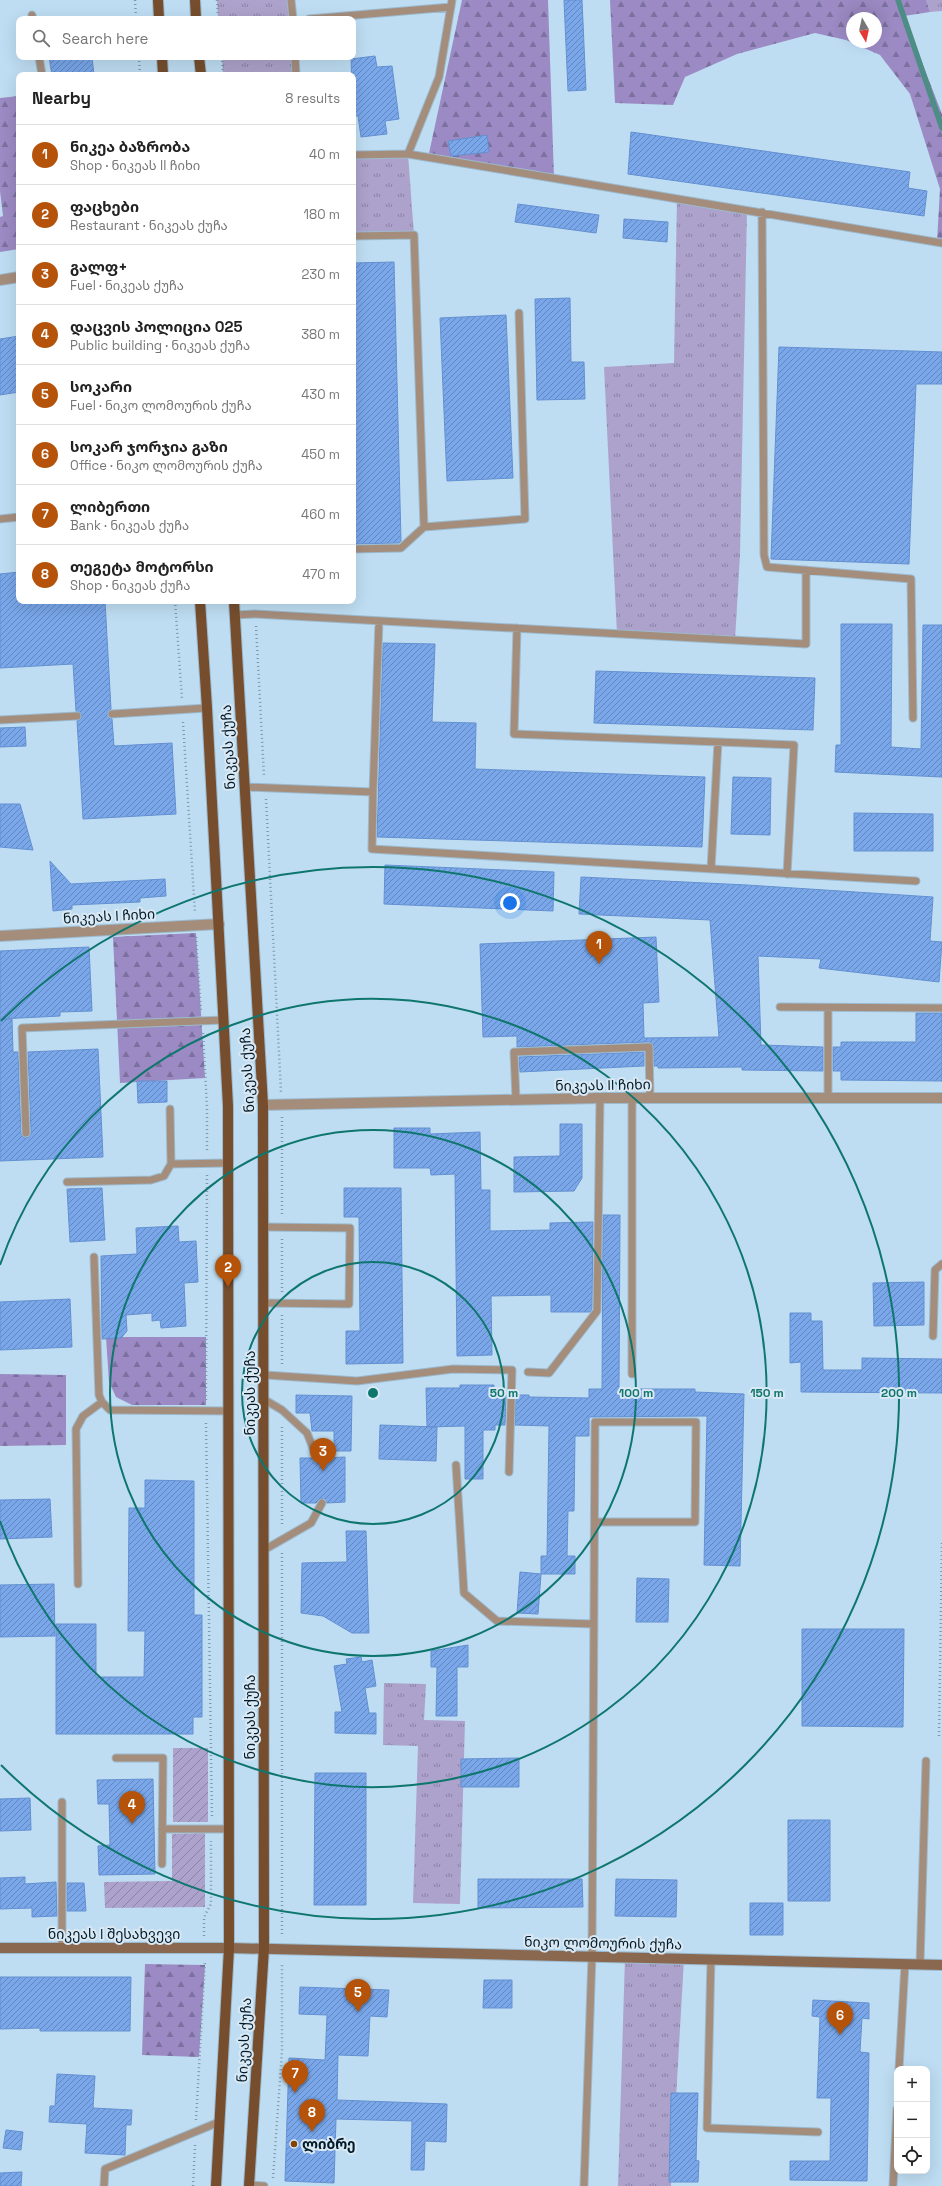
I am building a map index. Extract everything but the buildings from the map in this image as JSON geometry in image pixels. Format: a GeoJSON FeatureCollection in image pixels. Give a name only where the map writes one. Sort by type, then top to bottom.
{"type":"FeatureCollection","features":[{"type":"Feature","properties":{"kind":"main road"},"geometry":{"type":"LineString","coordinates":[[158,0],[159,16]]}},
{"type":"Feature","properties":{"kind":"main road"},"geometry":{"type":"LineString","coordinates":[[195,0],[196,16]]}},
{"type":"Feature","properties":{"kind":"main road"},"geometry":{"type":"LineString","coordinates":[[162,60],[163,72]]}},
{"type":"Feature","properties":{"kind":"main road"},"geometry":{"type":"LineString","coordinates":[[199,60],[201,72]]}},
{"type":"Feature","properties":{"kind":"main road","name":"ნიკეას ქუჩა"},"geometry":{"type":"LineString","coordinates":[[200,604],[224,1020],[228,1163],[229,1948],[216,2186]]}},
{"type":"Feature","properties":{"kind":"main road","name":"ნიკეას ქუჩა"},"geometry":{"type":"LineString","coordinates":[[234,604],[263,1105],[265,1375],[264,1948],[249,2186]]}},
{"type":"Feature","properties":{"kind":"street"},"geometry":{"type":"LineString","coordinates":[[0,280],[16,278]]}},
{"type":"Feature","properties":{"kind":"street","name":"ნიკეას I ჩიხი"},"geometry":{"type":"LineString","coordinates":[[0,936],[219,924]]}},
{"type":"Feature","properties":{"kind":"street","name":"ნიკეას II ჩიხი"},"geometry":{"type":"LineString","coordinates":[[263,1105],[600,1098],[942,1098]]}},
{"type":"Feature","properties":{"kind":"street","name":"ნიკეას I შესახვევი"},"geometry":{"type":"LineString","coordinates":[[0,1948],[229,1948]]}},
{"type":"Feature","properties":{"kind":"street","name":"ნიკო ლომოურის ქუჩა"},"geometry":{"type":"LineString","coordinates":[[229,1948],[942,1965]]}},
{"type":"Feature","properties":{"kind":"lane"},"geometry":{"type":"LineString","coordinates":[[291,0],[292,16]]}},
{"type":"Feature","properties":{"kind":"lane"},"geometry":{"type":"LineString","coordinates":[[336,16],[452,3],[439,77],[408,154]]}},
{"type":"Feature","properties":{"kind":"lane"},"geometry":{"type":"LineString","coordinates":[[40,60],[42,72]]}},
{"type":"Feature","properties":{"kind":"lane"},"geometry":{"type":"LineString","coordinates":[[295,60],[296,72]]}},
{"type":"Feature","properties":{"kind":"lane"},"geometry":{"type":"LineString","coordinates":[[356,155],[408,154],[942,242]]}},
{"type":"Feature","properties":{"kind":"lane"},"geometry":{"type":"LineString","coordinates":[[762,212],[764,555],[767,567],[912,579],[913,718]]}},
{"type":"Feature","properties":{"kind":"lane"},"geometry":{"type":"LineString","coordinates":[[356,236],[414,234],[424,526]]}},
{"type":"Feature","properties":{"kind":"lane"},"geometry":{"type":"LineString","coordinates":[[356,549],[401,548],[424,526],[525,519],[519,313]]}},
{"type":"Feature","properties":{"kind":"lane"},"geometry":{"type":"LineString","coordinates":[[0,519],[16,517]]}},
{"type":"Feature","properties":{"kind":"lane"},"geometry":{"type":"LineString","coordinates":[[234,615],[255,614],[806,644],[806,570]]}},
{"type":"Feature","properties":{"kind":"lane"},"geometry":{"type":"LineString","coordinates":[[379,621],[372,848],[916,882]]}},
{"type":"Feature","properties":{"kind":"lane"},"geometry":{"type":"LineString","coordinates":[[517,628],[514,734],[794,745],[787,874]]}},
{"type":"Feature","properties":{"kind":"lane"},"geometry":{"type":"LineString","coordinates":[[112,714],[207,708]]}},
{"type":"Feature","properties":{"kind":"lane"},"geometry":{"type":"LineString","coordinates":[[0,720],[77,716]]}},
{"type":"Feature","properties":{"kind":"lane"},"geometry":{"type":"LineString","coordinates":[[711,869],[718,742]]}},
{"type":"Feature","properties":{"kind":"lane"},"geometry":{"type":"LineString","coordinates":[[245,787],[373,792]]}},
{"type":"Feature","properties":{"kind":"lane"},"geometry":{"type":"LineString","coordinates":[[780,1007],[942,1008]]}},
{"type":"Feature","properties":{"kind":"lane"},"geometry":{"type":"LineString","coordinates":[[828,1008],[828,1098]]}},
{"type":"Feature","properties":{"kind":"lane"},"geometry":{"type":"LineString","coordinates":[[26,1134],[22,1028],[224,1020]]}},
{"type":"Feature","properties":{"kind":"lane"},"geometry":{"type":"LineString","coordinates":[[516,1100],[514,1052],[649,1047],[650,1098]]}},
{"type":"Feature","properties":{"kind":"lane"},"geometry":{"type":"LineString","coordinates":[[528,1372],[550,1373],[597,1312],[600,1098]]}},
{"type":"Feature","properties":{"kind":"lane"},"geometry":{"type":"LineString","coordinates":[[632,1098],[632,1374]]}},
{"type":"Feature","properties":{"kind":"lane"},"geometry":{"type":"LineString","coordinates":[[67,1182],[151,1180],[164,1176],[172,1164],[170,1109]]}},
{"type":"Feature","properties":{"kind":"lane"},"geometry":{"type":"LineString","coordinates":[[172,1164],[228,1163]]}},
{"type":"Feature","properties":{"kind":"lane"},"geometry":{"type":"LineString","coordinates":[[264,1227],[350,1228],[349,1304],[264,1303]]}},
{"type":"Feature","properties":{"kind":"lane"},"geometry":{"type":"LineString","coordinates":[[94,1257],[98,1395],[102,1402],[110,1410],[229,1411]]}},
{"type":"Feature","properties":{"kind":"lane"},"geometry":{"type":"LineString","coordinates":[[933,1336],[935,1270],[942,1264]]}},
{"type":"Feature","properties":{"kind":"lane"},"geometry":{"type":"LineString","coordinates":[[265,1375],[357,1381],[453,1368],[512,1370],[509,1472]]}},
{"type":"Feature","properties":{"kind":"lane"},"geometry":{"type":"LineString","coordinates":[[265,1400],[282,1410],[306,1433],[317,1458]]}},
{"type":"Feature","properties":{"kind":"lane"},"geometry":{"type":"LineString","coordinates":[[78,1584],[76,1429],[83,1416],[102,1402]]}},
{"type":"Feature","properties":{"kind":"lane"},"geometry":{"type":"LineString","coordinates":[[584,2186],[592,1956],[595,1422],[696,1422],[695,1522],[595,1522]]}},
{"type":"Feature","properties":{"kind":"lane"},"geometry":{"type":"LineString","coordinates":[[456,1465],[464,1593],[497,1621],[594,1624]]}},
{"type":"Feature","properties":{"kind":"lane"},"geometry":{"type":"LineString","coordinates":[[264,1550],[311,1523],[322,1502]]}},
{"type":"Feature","properties":{"kind":"lane"},"geometry":{"type":"LineString","coordinates":[[116,1758],[163,1758],[162,1864]]}},
{"type":"Feature","properties":{"kind":"lane"},"geometry":{"type":"LineString","coordinates":[[920,1964],[926,1761]]}},
{"type":"Feature","properties":{"kind":"lane"},"geometry":{"type":"LineString","coordinates":[[62,1802],[62,1948]]}},
{"type":"Feature","properties":{"kind":"lane"},"geometry":{"type":"LineString","coordinates":[[162,1829],[229,1829]]}},
{"type":"Feature","properties":{"kind":"lane"},"geometry":{"type":"LineString","coordinates":[[711,1959],[707,2128],[818,2132]]}},
{"type":"Feature","properties":{"kind":"lane"},"geometry":{"type":"LineString","coordinates":[[899,2066],[905,1964]]}},
{"type":"Feature","properties":{"kind":"lane"},"geometry":{"type":"LineString","coordinates":[[104,2186],[105,2169],[219,2122]]}},
{"type":"Feature","properties":{"kind":"lane"},"geometry":{"type":"LineString","coordinates":[[893,2186],[896,2138]]}},
{"type":"Feature","properties":{"kind":"lane"},"geometry":{"type":"LineString","coordinates":[[249,2186],[264,2186]]}},
{"type":"Feature","properties":{"kind":"path"},"geometry":{"type":"LineString","coordinates":[[135,0],[136,16]]}},
{"type":"Feature","properties":{"kind":"path"},"geometry":{"type":"LineString","coordinates":[[217,0],[218,16]]}},
{"type":"Feature","properties":{"kind":"path"},"geometry":{"type":"LineString","coordinates":[[139,60],[140,72]]}},
{"type":"Feature","properties":{"kind":"path"},"geometry":{"type":"LineString","coordinates":[[222,60],[223,72]]}},
{"type":"Feature","properties":{"kind":"path"},"geometry":{"type":"LineString","coordinates":[[175,604],[207,1106],[206,1411],[212,1904],[204,1917],[205,1948],[193,2186]]}},
{"type":"Feature","properties":{"kind":"path"},"geometry":{"type":"LineString","coordinates":[[255,614],[279,1034]]}},
{"type":"Feature","properties":{"kind":"path"},"geometry":{"type":"LineString","coordinates":[[939,1736],[942,1541]]}},
{"type":"Feature","properties":{"kind":"path"},"geometry":{"type":"LineString","coordinates":[[273,2186],[282,2051]]}},
{"type":"Feature","properties":{"kind":"green space"},"geometry":{"type":"Polygon","coordinates":[[[217,0],[291,0],[293,16],[218,16],[217,0]]]}},
{"type":"Feature","properties":{"kind":"green space"},"geometry":{"type":"Polygon","coordinates":[[[462,0],[548,0],[554,178],[428,158],[462,0]]]}},
{"type":"Feature","properties":{"kind":"green space"},"geometry":{"type":"Polygon","coordinates":[[[610,0],[926,0],[930,12],[904,16],[942,114],[942,243],[937,242],[940,189],[910,94],[880,55],[864,48],[882,48],[882,12],[846,12],[846,40],[815,33],[737,54],[685,77],[673,105],[615,103],[610,0]]]}},
{"type":"Feature","properties":{"kind":"green space"},"geometry":{"type":"Polygon","coordinates":[[[926,0],[942,0],[942,11],[930,12],[926,0]]]}},
{"type":"Feature","properties":{"kind":"green space"},"geometry":{"type":"Polygon","coordinates":[[[222,60],[295,60],[296,72],[223,72],[222,60]]]}},
{"type":"Feature","properties":{"kind":"green space"},"geometry":{"type":"Polygon","coordinates":[[[16,96],[16,249],[0,252],[0,217],[3,216],[0,191],[0,98],[16,96]]]}},
{"type":"Feature","properties":{"kind":"green space"},"geometry":{"type":"Polygon","coordinates":[[[408,154],[414,235],[356,236],[356,155],[408,154]]]}},
{"type":"Feature","properties":{"kind":"green space"},"geometry":{"type":"Polygon","coordinates":[[[677,199],[747,210],[740,555],[735,640],[617,634],[604,367],[674,363],[677,199]]]}},
{"type":"Feature","properties":{"kind":"green space"},"geometry":{"type":"Polygon","coordinates":[[[196,933],[205,1078],[120,1083],[113,937],[196,933]]]}},
{"type":"Feature","properties":{"kind":"green space"},"geometry":{"type":"Polygon","coordinates":[[[106,1337],[206,1337],[206,1405],[132,1405],[116,1397],[109,1382],[106,1337]]]}},
{"type":"Feature","properties":{"kind":"green space"},"geometry":{"type":"Polygon","coordinates":[[[0,1374],[66,1375],[66,1445],[0,1446],[0,1374]]]}},
{"type":"Feature","properties":{"kind":"green space"},"geometry":{"type":"Polygon","coordinates":[[[384,1683],[426,1684],[424,1720],[465,1721],[460,1904],[413,1903],[418,1746],[383,1745],[384,1683]]]}},
{"type":"Feature","properties":{"kind":"green space"},"geometry":{"type":"Polygon","coordinates":[[[173,1748],[208,1748],[208,1822],[173,1822],[173,1748]]]}},
{"type":"Feature","properties":{"kind":"green space"},"geometry":{"type":"Polygon","coordinates":[[[205,1833],[205,1907],[105,1908],[104,1882],[172,1881],[172,1834],[205,1833]]]}},
{"type":"Feature","properties":{"kind":"green space"},"geometry":{"type":"Polygon","coordinates":[[[625,1957],[684,1959],[671,2186],[618,2186],[625,1957]]]}},
{"type":"Feature","properties":{"kind":"green space"},"geometry":{"type":"Polygon","coordinates":[[[145,1964],[205,1965],[199,2057],[142,2055],[145,1964]]]}},
{"type":"Feature","properties":{"kind":"waterway"},"geometry":{"type":"LineString","coordinates":[[898,0],[942,128]]}},
{"type":"Feature","properties":{"kind":"place","name":"ნიკეა ბაზრობა"},"geometry":{"type":"Point","coordinates":[599,964]}},
{"type":"Feature","properties":{"kind":"place","name":"ფაცხები"},"geometry":{"type":"Point","coordinates":[228,1287]}},
{"type":"Feature","properties":{"kind":"place","name":"გალფ+"},"geometry":{"type":"Point","coordinates":[323,1471]}},
{"type":"Feature","properties":{"kind":"place","name":"დაცვის პოლიცია 025"},"geometry":{"type":"Point","coordinates":[132,1824]}},
{"type":"Feature","properties":{"kind":"place","name":"სოკარი"},"geometry":{"type":"Point","coordinates":[358,2012]}},
{"type":"Feature","properties":{"kind":"place","name":"სოკარ ჯორჯია გაზი"},"geometry":{"type":"Point","coordinates":[840,2035]}},
{"type":"Feature","properties":{"kind":"place","name":"ლიბერთი"},"geometry":{"type":"Point","coordinates":[295,2093]}},
{"type":"Feature","properties":{"kind":"place","name":"თეგეტა მოტორსი"},"geometry":{"type":"Point","coordinates":[312,2132]}},
{"type":"Feature","properties":{"kind":"place","name":"ლიბრე"},"geometry":{"type":"Point","coordinates":[294,2144]}}]}
